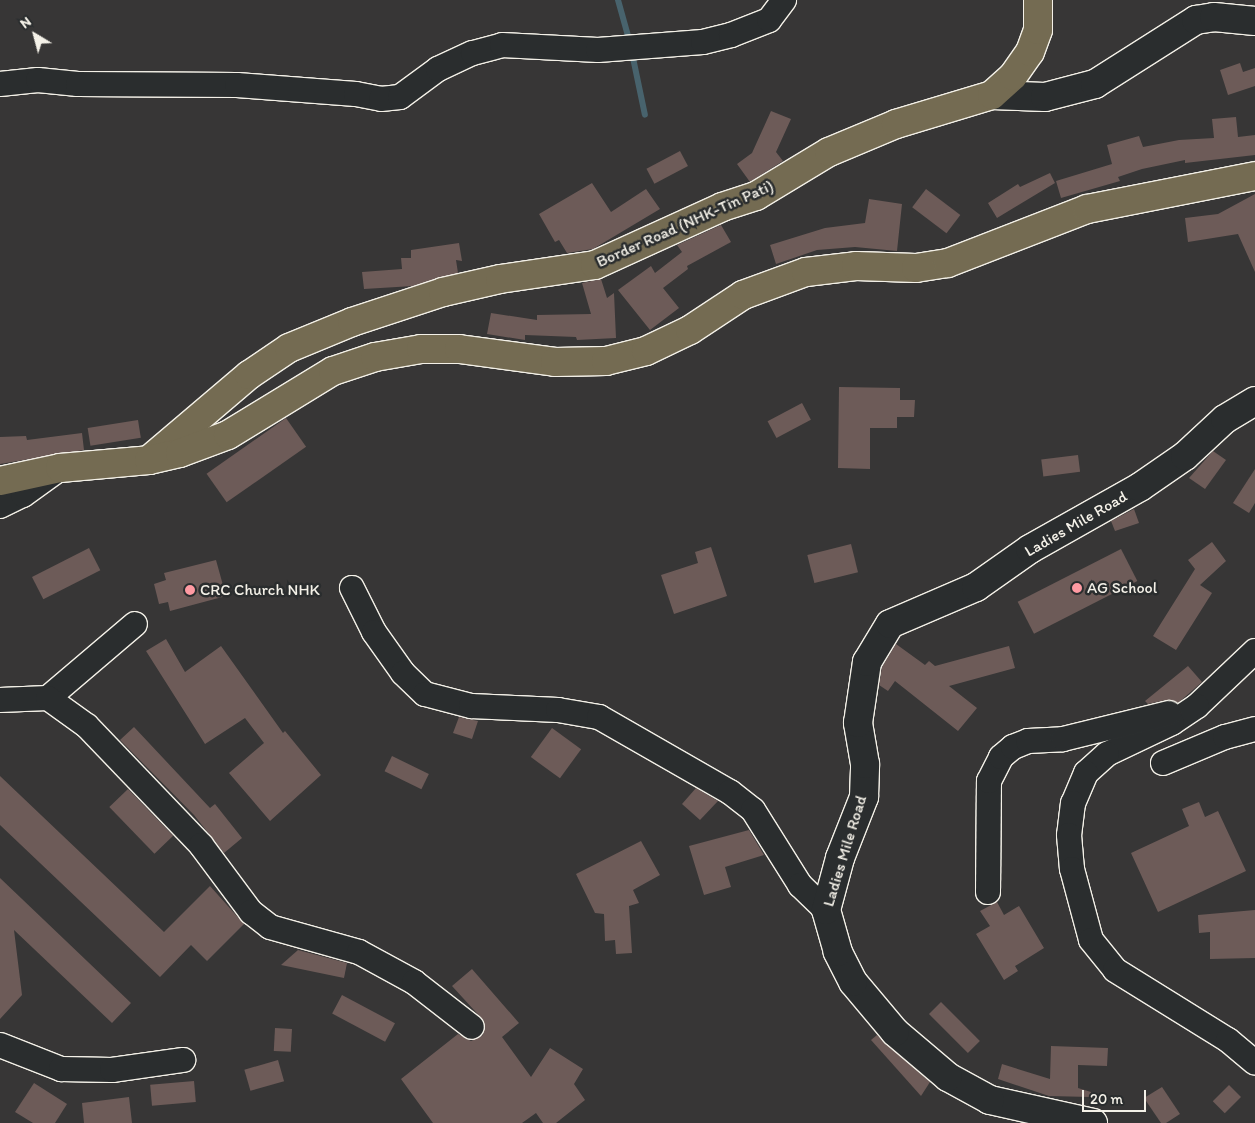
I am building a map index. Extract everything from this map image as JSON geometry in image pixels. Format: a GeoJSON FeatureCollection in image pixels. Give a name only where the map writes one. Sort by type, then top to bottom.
{"type":"FeatureCollection","features":[{"type":"Feature","properties":{"kind":"main road","name":"Border Road (NHK-Tin Pati)"},"geometry":{"type":"LineString","coordinates":[[149,460],[249,374],[290,348],[352,322],[444,292],[500,279],[595,265],[722,207],[756,196],[829,152],[904,122],[992,95],[1013,76],[1030,52],[1038,30],[1038,0]]}},
{"type":"Feature","properties":{"kind":"main road"},"geometry":{"type":"LineString","coordinates":[[0,481],[60,468],[149,460],[180,453],[228,435],[333,371],[375,357],[421,349],[459,349],[554,362],[606,361],[646,351],[690,330],[743,295],[806,272],[856,266],[916,268],[948,264],[1087,209],[1255,176]]}},
{"type":"Feature","properties":{"kind":"street"},"geometry":{"type":"LineString","coordinates":[[0,84],[38,80],[78,84],[237,85],[356,94],[381,99],[400,97],[438,69],[473,53],[502,45],[616,49],[703,42],[731,35],[769,20],[784,0]]}},
{"type":"Feature","properties":{"kind":"street"},"geometry":{"type":"LineString","coordinates":[[992,95],[1045,98],[1095,84],[1196,20],[1214,17],[1255,21]]}},
{"type":"Feature","properties":{"kind":"street","name":"Ladies Mile Road"},"geometry":{"type":"LineString","coordinates":[[1093,1123],[990,1100],[948,1077],[895,1032],[853,982],[838,952],[826,910],[840,858],[864,797],[865,764],[858,723],[867,662],[890,624],[976,587],[1030,549],[1140,487],[1185,456],[1225,420],[1255,401]]}},
{"type":"Feature","properties":{"kind":"street"},"geometry":{"type":"LineString","coordinates":[[0,506],[23,495],[60,468]]}},
{"type":"Feature","properties":{"kind":"street"},"geometry":{"type":"LineString","coordinates":[[352,588],[374,632],[403,672],[425,694],[471,706],[558,710],[599,717],[730,792],[753,810],[800,885],[826,910]]}},
{"type":"Feature","properties":{"kind":"street"},"geometry":{"type":"LineString","coordinates":[[0,700],[48,698],[135,624]]}},
{"type":"Feature","properties":{"kind":"street"},"geometry":{"type":"LineString","coordinates":[[1255,651],[1197,706],[1172,723],[1107,754],[1086,773],[1073,803],[1069,835],[1072,870],[1091,940],[1115,970],[1228,1040],[1255,1063]]}},
{"type":"Feature","properties":{"kind":"street"},"geometry":{"type":"LineString","coordinates":[[48,698],[86,726],[201,845],[251,912],[270,927],[359,952],[414,982],[472,1027]]}},
{"type":"Feature","properties":{"kind":"street"},"geometry":{"type":"LineString","coordinates":[[988,892],[988,781],[1007,752],[1028,741],[1062,738],[1197,706]]}},
{"type":"Feature","properties":{"kind":"street"},"geometry":{"type":"LineString","coordinates":[[1163,763],[1225,737],[1255,729]]}},
{"type":"Feature","properties":{"kind":"street"},"geometry":{"type":"LineString","coordinates":[[0,1045],[61,1069],[112,1070],[183,1060]]}},
{"type":"Feature","properties":{"kind":"building"},"geometry":{"type":"Polygon","coordinates":[[[1240,63],[1243,72],[1255,68],[1255,86],[1228,95],[1220,70],[1240,63]]]}},
{"type":"Feature","properties":{"kind":"building"},"geometry":{"type":"Polygon","coordinates":[[[771,111],[791,119],[776,152],[783,161],[750,182],[737,164],[752,153],[771,111]]]}},
{"type":"Feature","properties":{"kind":"building"},"geometry":{"type":"Polygon","coordinates":[[[1236,117],[1238,137],[1255,135],[1255,155],[1185,163],[1185,160],[1142,169],[1118,177],[1120,181],[1061,198],[1056,181],[1112,164],[1107,145],[1139,136],[1143,147],[1179,140],[1214,138],[1212,119],[1236,117]]]}},
{"type":"Feature","properties":{"kind":"building"},"geometry":{"type":"Polygon","coordinates":[[[680,151],[688,166],[654,184],[646,169],[680,151]]]}},
{"type":"Feature","properties":{"kind":"building"},"geometry":{"type":"Polygon","coordinates":[[[1050,173],[1055,183],[997,218],[988,203],[1018,184],[1020,187],[1050,173]]]}},
{"type":"Feature","properties":{"kind":"building"},"geometry":{"type":"Polygon","coordinates":[[[592,183],[611,212],[646,189],[660,209],[593,249],[567,253],[559,240],[555,242],[539,214],[592,183]]]}},
{"type":"Feature","properties":{"kind":"building"},"geometry":{"type":"Polygon","coordinates":[[[926,189],[960,215],[946,233],[912,207],[926,189]]]}},
{"type":"Feature","properties":{"kind":"building"},"geometry":{"type":"Polygon","coordinates":[[[1255,194],[1255,272],[1238,234],[1188,242],[1185,218],[1218,214],[1255,194]]]}},
{"type":"Feature","properties":{"kind":"building"},"geometry":{"type":"Polygon","coordinates":[[[869,199],[902,204],[897,251],[855,247],[817,250],[776,264],[770,245],[825,228],[865,223],[869,199]]]}},
{"type":"Feature","properties":{"kind":"building"},"geometry":{"type":"Polygon","coordinates":[[[721,225],[731,242],[687,266],[688,269],[663,288],[679,308],[650,330],[618,290],[651,266],[655,273],[682,252],[677,245],[721,225]]]}},
{"type":"Feature","properties":{"kind":"building"},"geometry":{"type":"Polygon","coordinates":[[[459,243],[462,261],[456,260],[458,273],[413,286],[364,289],[362,272],[402,269],[401,258],[411,258],[411,250],[459,243]]]}},
{"type":"Feature","properties":{"kind":"building"},"geometry":{"type":"Polygon","coordinates":[[[601,279],[607,298],[614,293],[616,338],[577,340],[576,337],[525,335],[525,340],[487,334],[491,313],[537,320],[537,315],[591,314],[582,283],[601,279]]]}},
{"type":"Feature","properties":{"kind":"building"},"geometry":{"type":"Polygon","coordinates":[[[839,387],[900,388],[900,400],[915,400],[914,417],[897,417],[897,428],[870,428],[870,469],[838,468],[839,387]]]}},
{"type":"Feature","properties":{"kind":"building"},"geometry":{"type":"Polygon","coordinates":[[[802,403],[811,420],[776,438],[768,421],[802,403]]]}},
{"type":"Feature","properties":{"kind":"building"},"geometry":{"type":"Polygon","coordinates":[[[286,418],[306,447],[227,502],[207,474],[286,418]]]}},
{"type":"Feature","properties":{"kind":"building"},"geometry":{"type":"Polygon","coordinates":[[[138,420],[141,438],[90,446],[88,428],[138,420]]]}},
{"type":"Feature","properties":{"kind":"building"},"geometry":{"type":"Polygon","coordinates":[[[82,433],[84,450],[0,464],[0,437],[26,436],[27,440],[82,433]]]}},
{"type":"Feature","properties":{"kind":"building"},"geometry":{"type":"Polygon","coordinates":[[[1213,451],[1226,460],[1205,489],[1189,478],[1213,451]]]}},
{"type":"Feature","properties":{"kind":"building"},"geometry":{"type":"Polygon","coordinates":[[[1078,455],[1080,472],[1043,476],[1041,460],[1078,455]]]}},
{"type":"Feature","properties":{"kind":"building"},"geometry":{"type":"Polygon","coordinates":[[[1255,469],[1255,503],[1249,513],[1233,503],[1255,469]]]}},
{"type":"Feature","properties":{"kind":"building"},"geometry":{"type":"Polygon","coordinates":[[[1134,509],[1139,523],[1115,531],[1111,521],[1134,509]]]}},
{"type":"Feature","properties":{"kind":"building"},"geometry":{"type":"Polygon","coordinates":[[[1212,542],[1226,561],[1200,585],[1212,593],[1176,650],[1153,636],[1195,569],[1188,560],[1212,542]]]}},
{"type":"Feature","properties":{"kind":"building"},"geometry":{"type":"Polygon","coordinates":[[[851,544],[858,572],[814,583],[807,555],[851,544]]]}},
{"type":"Feature","properties":{"kind":"building"},"geometry":{"type":"Polygon","coordinates":[[[711,547],[727,596],[674,614],[661,575],[698,563],[695,552],[711,547]]]}},
{"type":"Feature","properties":{"kind":"building"},"geometry":{"type":"Polygon","coordinates":[[[89,548],[100,570],[43,599],[32,577],[89,548]]]}},
{"type":"Feature","properties":{"kind":"building","name":"AG School"},"geometry":{"type":"Polygon","coordinates":[[[1121,549],[1137,581],[1034,634],[1018,602],[1121,549]]]}},
{"type":"Feature","properties":{"kind":"building","name":"CRC Church NHK"},"geometry":{"type":"Polygon","coordinates":[[[216,560],[226,596],[170,611],[168,602],[159,604],[154,584],[166,580],[164,573],[216,560]]]}},
{"type":"Feature","properties":{"kind":"building"},"geometry":{"type":"Polygon","coordinates":[[[166,639],[185,672],[221,646],[283,733],[285,731],[321,775],[270,821],[229,773],[264,743],[245,718],[205,744],[146,651],[166,639]]]}},
{"type":"Feature","properties":{"kind":"building"},"geometry":{"type":"Polygon","coordinates":[[[896,644],[925,665],[929,661],[935,666],[1009,646],[1015,668],[949,686],[977,708],[958,731],[895,681],[888,691],[879,685],[882,667],[896,644]]]}},
{"type":"Feature","properties":{"kind":"building"},"geometry":{"type":"Polygon","coordinates":[[[1188,666],[1202,682],[1178,703],[1166,700],[1148,704],[1145,701],[1188,666]]]}},
{"type":"Feature","properties":{"kind":"building"},"geometry":{"type":"Polygon","coordinates":[[[459,717],[478,721],[472,739],[453,733],[459,717]]]}},
{"type":"Feature","properties":{"kind":"building"},"geometry":{"type":"Polygon","coordinates":[[[134,727],[210,808],[215,804],[242,838],[224,853],[194,815],[120,740],[134,727]]]}},
{"type":"Feature","properties":{"kind":"building"},"geometry":{"type":"Polygon","coordinates":[[[552,728],[581,749],[560,778],[531,757],[552,728]]]}},
{"type":"Feature","properties":{"kind":"building"},"geometry":{"type":"Polygon","coordinates":[[[392,756],[429,774],[421,789],[385,771],[392,756]]]}},
{"type":"Feature","properties":{"kind":"building"},"geometry":{"type":"Polygon","coordinates":[[[0,776],[164,932],[210,886],[244,924],[207,961],[191,945],[160,977],[0,825],[0,776]]]}},
{"type":"Feature","properties":{"kind":"building"},"geometry":{"type":"Polygon","coordinates":[[[696,788],[718,801],[700,820],[682,804],[696,788]]]}},
{"type":"Feature","properties":{"kind":"building"},"geometry":{"type":"Polygon","coordinates":[[[128,789],[173,836],[154,854],[109,807],[128,789]]]}},
{"type":"Feature","properties":{"kind":"building"},"geometry":{"type":"Polygon","coordinates":[[[1199,802],[1205,817],[1218,811],[1246,871],[1158,912],[1131,853],[1189,826],[1182,809],[1199,802]]]}},
{"type":"Feature","properties":{"kind":"building"},"geometry":{"type":"Polygon","coordinates":[[[749,830],[764,855],[725,867],[731,887],[704,895],[689,846],[749,830]]]}},
{"type":"Feature","properties":{"kind":"building"},"geometry":{"type":"Polygon","coordinates":[[[641,841],[660,875],[633,890],[639,903],[629,906],[632,953],[616,954],[615,940],[605,941],[604,914],[595,913],[576,874],[641,841]]]}},
{"type":"Feature","properties":{"kind":"building"},"geometry":{"type":"Polygon","coordinates":[[[0,878],[131,1003],[112,1023],[14,930],[22,995],[0,1019],[0,878]]]}},
{"type":"Feature","properties":{"kind":"building"},"geometry":{"type":"Polygon","coordinates":[[[997,902],[1004,915],[1019,906],[1044,948],[1015,966],[1018,971],[1004,980],[976,934],[990,926],[980,911],[997,902]]]}},
{"type":"Feature","properties":{"kind":"building"},"geometry":{"type":"Polygon","coordinates":[[[1255,910],[1255,958],[1210,959],[1210,932],[1199,933],[1198,915],[1255,910]]]}},
{"type":"Feature","properties":{"kind":"building"},"geometry":{"type":"Polygon","coordinates":[[[298,950],[347,963],[344,978],[281,965],[298,950]]]}},
{"type":"Feature","properties":{"kind":"building"},"geometry":{"type":"Polygon","coordinates":[[[472,969],[519,1023],[502,1037],[531,1077],[550,1048],[583,1069],[574,1084],[585,1100],[556,1123],[543,1123],[536,1113],[522,1123],[433,1123],[401,1079],[458,1034],[471,1041],[483,1035],[484,1021],[452,986],[472,969]]]}},
{"type":"Feature","properties":{"kind":"building"},"geometry":{"type":"Polygon","coordinates":[[[342,995],[395,1023],[385,1042],[332,1014],[342,995]]]}},
{"type":"Feature","properties":{"kind":"building"},"geometry":{"type":"Polygon","coordinates":[[[941,1002],[980,1041],[968,1053],[929,1014],[941,1002]]]}},
{"type":"Feature","properties":{"kind":"building"},"geometry":{"type":"Polygon","coordinates":[[[275,1028],[292,1029],[291,1052],[274,1051],[275,1028]]]}},
{"type":"Feature","properties":{"kind":"building"},"geometry":{"type":"Polygon","coordinates":[[[877,1035],[930,1082],[921,1096],[871,1040],[877,1035]]]}},
{"type":"Feature","properties":{"kind":"building"},"geometry":{"type":"Polygon","coordinates":[[[1051,1046],[1108,1048],[1107,1066],[1078,1065],[1078,1088],[1091,1092],[1090,1097],[1049,1096],[998,1079],[1002,1064],[1050,1079],[1051,1046]]]}},
{"type":"Feature","properties":{"kind":"building"},"geometry":{"type":"Polygon","coordinates":[[[278,1060],[284,1081],[250,1091],[244,1070],[278,1060]]]}},
{"type":"Feature","properties":{"kind":"building"},"geometry":{"type":"Polygon","coordinates":[[[194,1081],[196,1102],[152,1106],[150,1085],[194,1081]]]}},
{"type":"Feature","properties":{"kind":"building"},"geometry":{"type":"Polygon","coordinates":[[[34,1083],[67,1104],[55,1123],[33,1123],[15,1112],[34,1083]]]}},
{"type":"Feature","properties":{"kind":"building"},"geometry":{"type":"Polygon","coordinates":[[[1229,1085],[1241,1097],[1225,1113],[1213,1101],[1229,1085]]]}},
{"type":"Feature","properties":{"kind":"building"},"geometry":{"type":"Polygon","coordinates":[[[1162,1087],[1180,1114],[1166,1123],[1161,1123],[1144,1098],[1162,1087]]]}},
{"type":"Feature","properties":{"kind":"building"},"geometry":{"type":"Polygon","coordinates":[[[129,1097],[132,1123],[84,1123],[82,1103],[129,1097]]]}},
{"type":"Feature","properties":{"kind":"waterway"},"geometry":{"type":"LineString","coordinates":[[618,0],[630,43]]}},
{"type":"Feature","properties":{"kind":"waterway"},"geometry":{"type":"LineString","coordinates":[[632,53],[645,115]]}},
{"type":"Feature","properties":{"kind":"place","name":"AG School"},"geometry":{"type":"Point","coordinates":[1077,588]}},
{"type":"Feature","properties":{"kind":"place","name":"CRC Church NHK"},"geometry":{"type":"Point","coordinates":[190,590]}}]}
